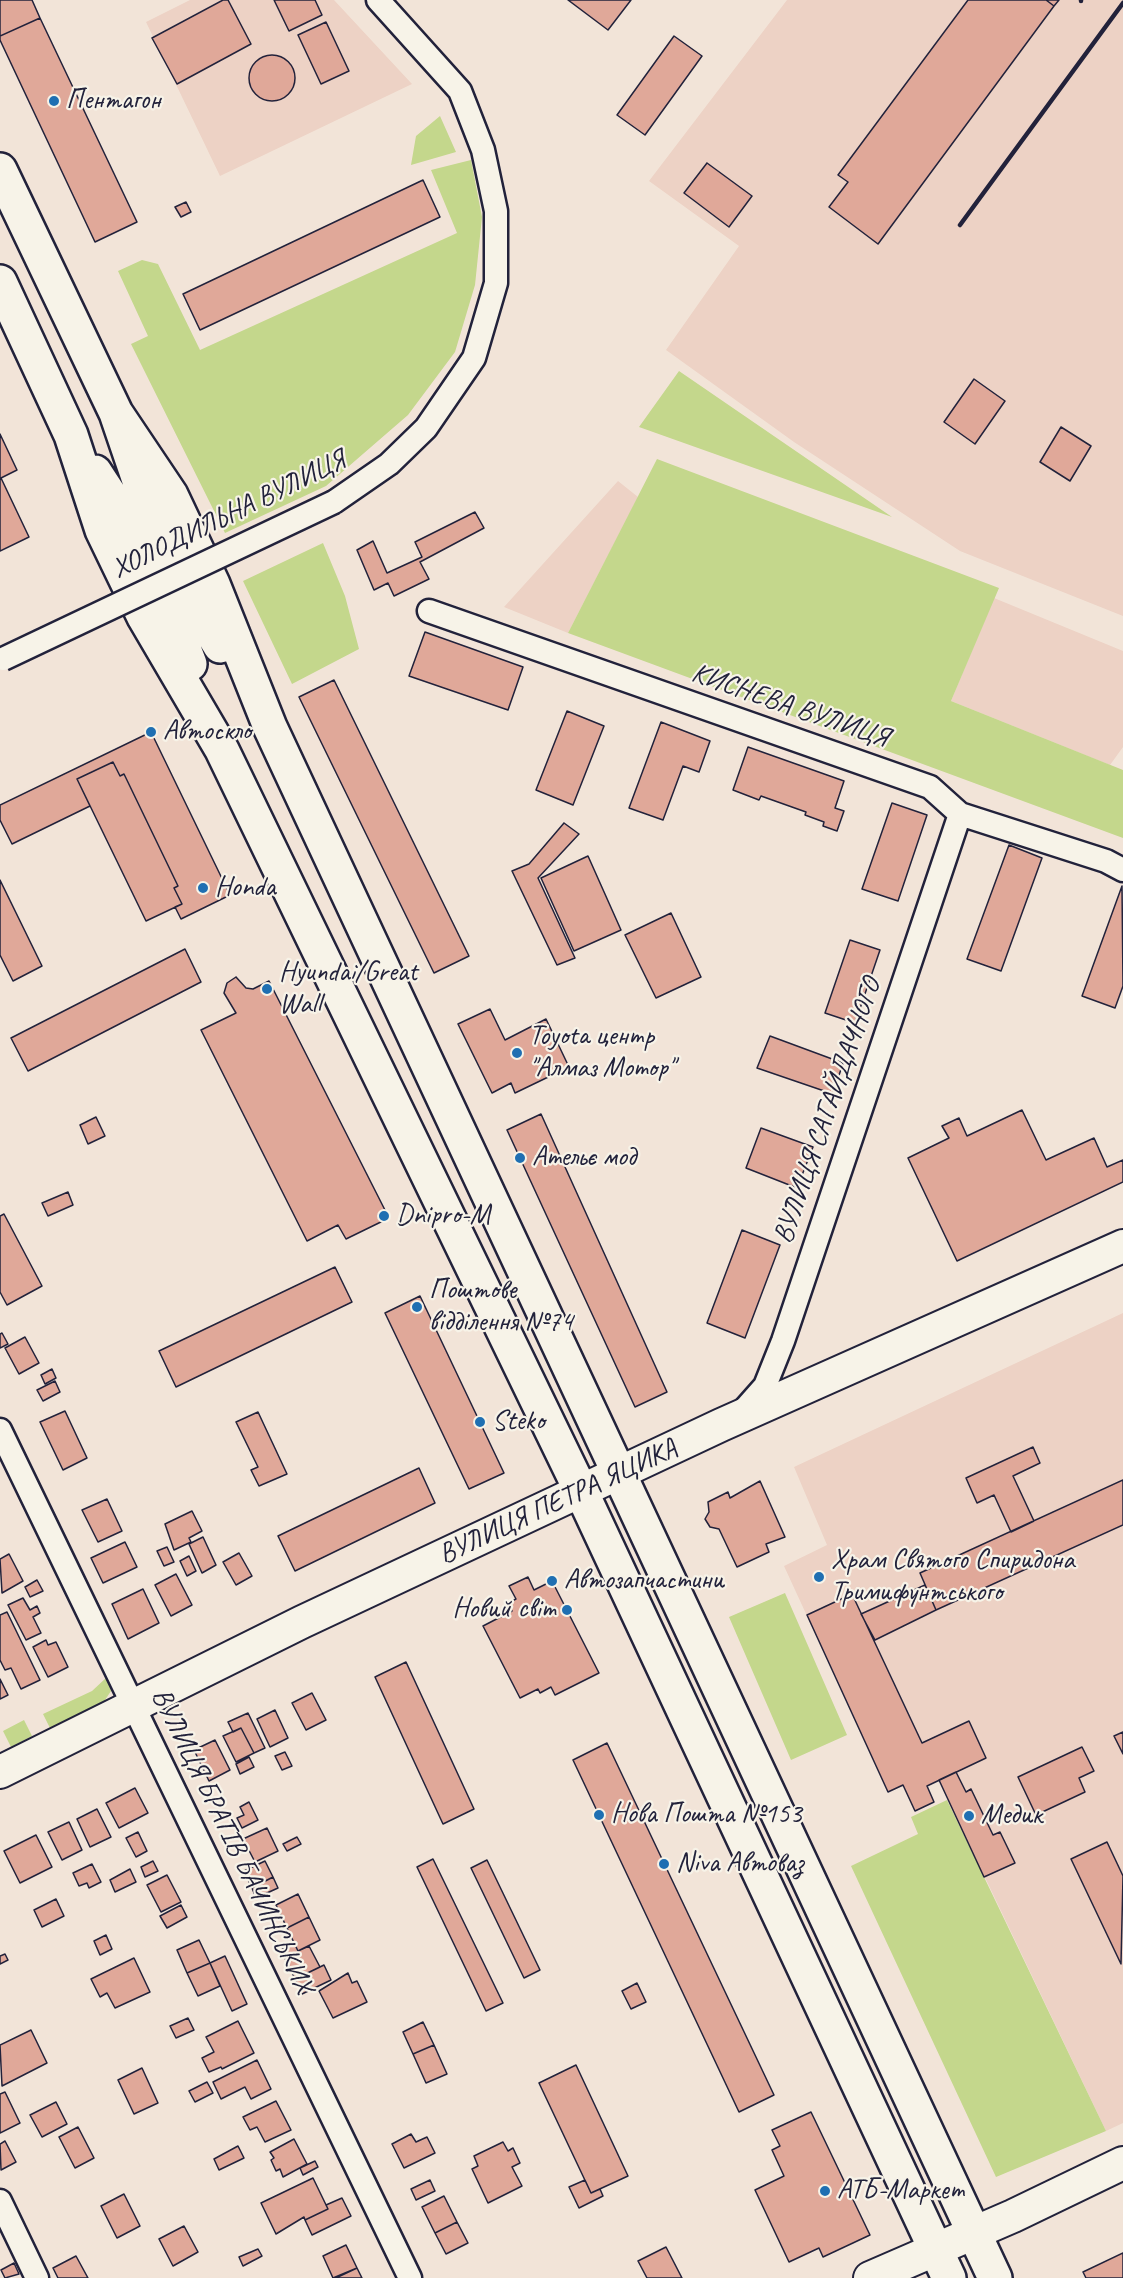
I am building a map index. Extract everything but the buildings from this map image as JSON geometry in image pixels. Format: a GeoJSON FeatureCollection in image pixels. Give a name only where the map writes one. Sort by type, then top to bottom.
{"type":"FeatureCollection","features":[{"type":"Feature","properties":{"kind":"main road"},"geometry":{"type":"LineString","coordinates":[[0,170],[116,412],[148,507],[189,595],[270,727],[617,1474],[995,2278]]}},
{"type":"Feature","properties":{"kind":"main road"},"geometry":{"type":"LineString","coordinates":[[0,282],[71,435],[125,518],[168,607],[222,750],[581,1491],[949,2278]]}},
{"type":"Feature","properties":{"kind":"street","name":"ХОЛОДИЛЬНА ВУЛИЦЯ"},"geometry":{"type":"LineString","coordinates":[[2,659],[334,502],[389,464],[426,428],[474,358],[496,283],[496,211],[483,150],[460,91],[378,0]]}},
{"type":"Feature","properties":{"kind":"street","name":"КИСНЕВА ВУЛИЦЯ"},"geometry":{"type":"LineString","coordinates":[[429,611],[930,787],[960,814],[1106,861],[1123,870]]}},
{"type":"Feature","properties":{"kind":"street","name":"ВУЛИЦЯ САГАЙДАЧНОГО"},"geometry":{"type":"LineString","coordinates":[[737,1418],[765,1386],[783,1341],[960,814]]}},
{"type":"Feature","properties":{"kind":"street","name":"ВУЛИЦЯ ПЕТРА ЯЦИКА"},"geometry":{"type":"LineString","coordinates":[[0,1772],[133,1705],[617,1474],[1123,1246]]}},
{"type":"Feature","properties":{"kind":"street","name":"ВУЛИЦЯ БРАТІВ БАЧИНСЬКИХ"},"geometry":{"type":"LineString","coordinates":[[0,1430],[410,2278]]}},
{"type":"Feature","properties":{"kind":"street"},"geometry":{"type":"LineString","coordinates":[[870,2278],[973,2231],[1013,2216],[1123,2163]]}},
{"type":"Feature","properties":{"kind":"street"},"geometry":{"type":"LineString","coordinates":[[0,2201],[37,2278]]}},
{"type":"Feature","properties":{"kind":"shaded area"},"geometry":{"type":"Polygon","coordinates":[[[190,0],[334,0],[412,84],[220,176],[146,22],[190,0]]]}},
{"type":"Feature","properties":{"kind":"shaded area"},"geometry":{"type":"Polygon","coordinates":[[[787,0],[1123,0],[1123,616],[960,551],[794,442],[666,350],[739,246],[649,181],[787,0]]]}},
{"type":"Feature","properties":{"kind":"shaded area"},"geometry":{"type":"Polygon","coordinates":[[[618,481],[638,497],[568,633],[504,607],[618,481]]]}},
{"type":"Feature","properties":{"kind":"shaded area"},"geometry":{"type":"Polygon","coordinates":[[[994,598],[1123,651],[1123,747],[1110,765],[951,701],[994,598]]]}},
{"type":"Feature","properties":{"kind":"shaded area"},"geometry":{"type":"Polygon","coordinates":[[[1123,1313],[1123,2123],[1106,2131],[939,1781],[927,1786],[934,1802],[915,1811],[903,1786],[888,1792],[784,1566],[827,1545],[794,1467],[1123,1313]]]}},
{"type":"Feature","properties":{"kind":"green space"},"geometry":{"type":"Polygon","coordinates":[[[440,116],[456,152],[411,165],[416,136],[440,116]]]}},
{"type":"Feature","properties":{"kind":"green space"},"geometry":{"type":"Polygon","coordinates":[[[471,160],[482,217],[475,285],[455,352],[408,415],[326,486],[225,533],[131,344],[148,336],[118,271],[142,260],[158,264],[200,350],[457,233],[431,170],[471,160]]]}},
{"type":"Feature","properties":{"kind":"green space"},"geometry":{"type":"Polygon","coordinates":[[[679,371],[892,517],[639,427],[679,371]]]}},
{"type":"Feature","properties":{"kind":"green space"},"geometry":{"type":"Polygon","coordinates":[[[657,459],[999,588],[951,701],[1123,770],[1123,838],[568,633],[657,459]]]}},
{"type":"Feature","properties":{"kind":"green space"},"geometry":{"type":"Polygon","coordinates":[[[323,543],[345,596],[359,649],[292,684],[243,581],[323,543]]]}},
{"type":"Feature","properties":{"kind":"green space"},"geometry":{"type":"Polygon","coordinates":[[[785,1593],[847,1735],[791,1760],[729,1617],[785,1593]]]}},
{"type":"Feature","properties":{"kind":"green space"},"geometry":{"type":"Polygon","coordinates":[[[107,1677],[111,1691],[103,1703],[50,1728],[43,1714],[92,1691],[107,1677]]]}},
{"type":"Feature","properties":{"kind":"green space"},"geometry":{"type":"Polygon","coordinates":[[[24,1720],[32,1736],[11,1747],[3,1731],[24,1720]]]}},
{"type":"Feature","properties":{"kind":"green space"},"geometry":{"type":"Polygon","coordinates":[[[947,1800],[1106,2131],[996,2177],[851,1866],[918,1834],[911,1817],[947,1800]]]}},
{"type":"Feature","properties":{"kind":"railway"},"geometry":{"type":"LineString","coordinates":[[960,225],[1123,3]]}},
{"type":"Feature","properties":{"kind":"place","name":"Пентагон"},"geometry":{"type":"Point","coordinates":[54,101]}},
{"type":"Feature","properties":{"kind":"place","name":"Автоскло"},"geometry":{"type":"Point","coordinates":[151,732]}},
{"type":"Feature","properties":{"kind":"place","name":"Honda"},"geometry":{"type":"Point","coordinates":[203,888]}},
{"type":"Feature","properties":{"kind":"place","name":"Hyundai/Great Wall"},"geometry":{"type":"Point","coordinates":[267,989]}},
{"type":"Feature","properties":{"kind":"place","name":"Toyota центр \"Алмаз Мотор\""},"geometry":{"type":"Point","coordinates":[517,1053]}},
{"type":"Feature","properties":{"kind":"place","name":"Ательє мод"},"geometry":{"type":"Point","coordinates":[520,1158]}},
{"type":"Feature","properties":{"kind":"place","name":"Dnipro-M"},"geometry":{"type":"Point","coordinates":[384,1216]}},
{"type":"Feature","properties":{"kind":"place","name":"Поштове відділення №74"},"geometry":{"type":"Point","coordinates":[417,1307]}},
{"type":"Feature","properties":{"kind":"place","name":"Steko"},"geometry":{"type":"Point","coordinates":[480,1422]}},
{"type":"Feature","properties":{"kind":"place","name":"Храм Святого Спиридона Тримифунтського"},"geometry":{"type":"Point","coordinates":[819,1577]}},
{"type":"Feature","properties":{"kind":"place","name":"Автозапчастини"},"geometry":{"type":"Point","coordinates":[552,1581]}},
{"type":"Feature","properties":{"kind":"place","name":"Новий світ"},"geometry":{"type":"Point","coordinates":[567,1610]}},
{"type":"Feature","properties":{"kind":"place","name":"Нова Пошта №153"},"geometry":{"type":"Point","coordinates":[599,1815]}},
{"type":"Feature","properties":{"kind":"place","name":"Медик"},"geometry":{"type":"Point","coordinates":[969,1816]}},
{"type":"Feature","properties":{"kind":"place","name":"Niva Автоваз"},"geometry":{"type":"Point","coordinates":[664,1864]}},
{"type":"Feature","properties":{"kind":"place","name":"АТБ-Маркет"},"geometry":{"type":"Point","coordinates":[825,2191]}}]}
